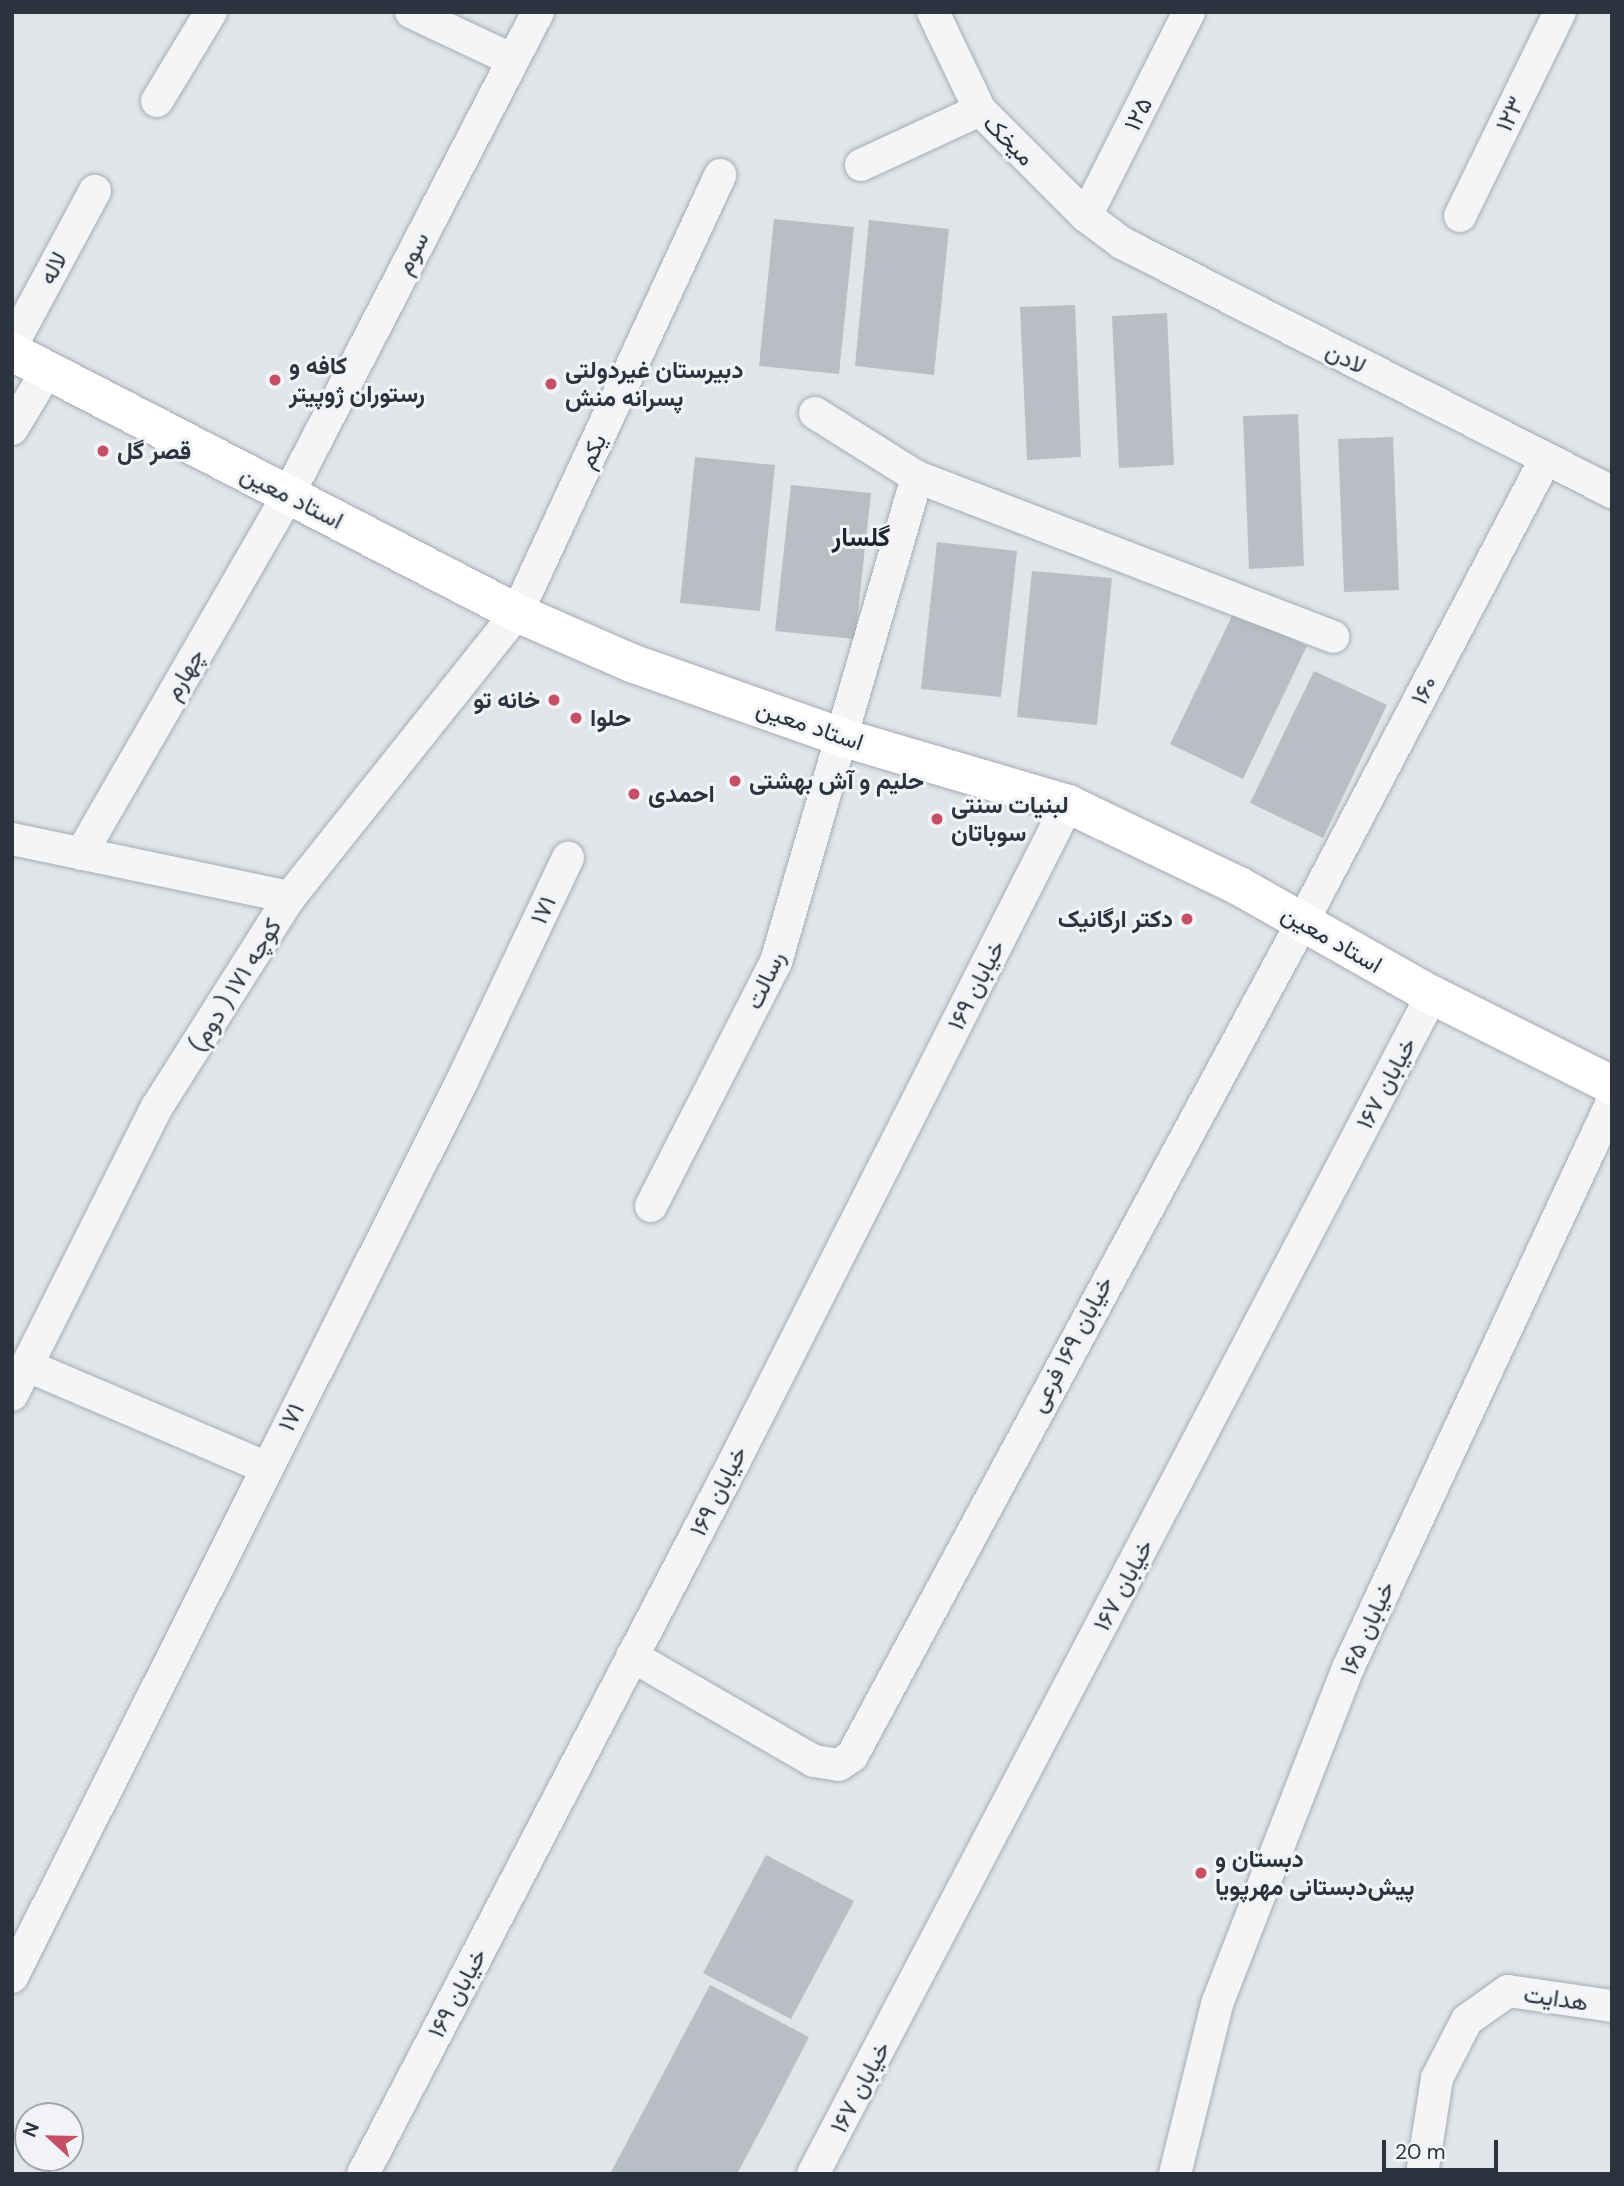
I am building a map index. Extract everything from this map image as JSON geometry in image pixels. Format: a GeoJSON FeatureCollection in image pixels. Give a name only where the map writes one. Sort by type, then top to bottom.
{"type":"FeatureCollection","features":[{"type":"Feature","properties":{"kind":"main road","name":"استاد معین"},"geometry":{"type":"LineString","coordinates":[[12,352],[517,613],[634,664],[845,738],[1068,804],[1303,921],[1432,996],[1612,1085]]}},
{"type":"Feature","properties":{"kind":"street"},"geometry":{"type":"LineString","coordinates":[[157,100],[211,12]]}},
{"type":"Feature","properties":{"kind":"street"},"geometry":{"type":"LineString","coordinates":[[411,12],[511,59]]}},
{"type":"Feature","properties":{"kind":"street","name":"سوم"},"geometry":{"type":"LineString","coordinates":[[288,495],[511,59],[538,12]]}},
{"type":"Feature","properties":{"kind":"street","name":"میخک"},"geometry":{"type":"LineString","coordinates":[[933,12],[980,110],[1086,216]]}},
{"type":"Feature","properties":{"kind":"street","name":"۱۲۵"},"geometry":{"type":"LineString","coordinates":[[1086,216],[1189,12]]}},
{"type":"Feature","properties":{"kind":"street","name":"۱۲۳"},"geometry":{"type":"LineString","coordinates":[[1460,216],[1560,12]]}},
{"type":"Feature","properties":{"kind":"street"},"geometry":{"type":"LineString","coordinates":[[861,165],[980,110]]}},
{"type":"Feature","properties":{"kind":"street","name":"یکم"},"geometry":{"type":"LineString","coordinates":[[517,613],[720,175]]}},
{"type":"Feature","properties":{"kind":"street","name":"لاله"},"geometry":{"type":"LineString","coordinates":[[12,345],[95,191]]}},
{"type":"Feature","properties":{"kind":"street","name":"لادن"},"geometry":{"type":"LineString","coordinates":[[1086,216],[1122,243],[1612,492]]}},
{"type":"Feature","properties":{"kind":"street"},"geometry":{"type":"LineString","coordinates":[[12,429],[47,371]]}},
{"type":"Feature","properties":{"kind":"street"},"geometry":{"type":"LineString","coordinates":[[815,413],[917,477],[1333,637]]}},
{"type":"Feature","properties":{"kind":"street","name":"۱۶۰"},"geometry":{"type":"LineString","coordinates":[[1303,921],[1545,460]]}},
{"type":"Feature","properties":{"kind":"street","name":"رسالت"},"geometry":{"type":"LineString","coordinates":[[650,1206],[776,962],[845,738],[917,477]]}},
{"type":"Feature","properties":{"kind":"street","name":"چهارم"},"geometry":{"type":"LineString","coordinates":[[81,855],[288,495]]}},
{"type":"Feature","properties":{"kind":"street","name":"کوچه ۱۷۱ ( دوم)"},"geometry":{"type":"LineString","coordinates":[[12,1395],[158,1107],[290,897],[517,613]]}},
{"type":"Feature","properties":{"kind":"street","name":"خیابان ۱۶۹"},"geometry":{"type":"LineString","coordinates":[[363,2174],[632,1656],[1068,804]]}},
{"type":"Feature","properties":{"kind":"street"},"geometry":{"type":"LineString","coordinates":[[12,839],[290,897]]}},
{"type":"Feature","properties":{"kind":"street","name":"۱۷۱"},"geometry":{"type":"LineString","coordinates":[[12,1977],[265,1467],[463,1079],[568,858]]}},
{"type":"Feature","properties":{"kind":"street","name":"خیابان ۱۶۹ فرعی"},"geometry":{"type":"LineString","coordinates":[[632,1656],[814,1761],[839,1765],[852,1756],[1303,921]]}},
{"type":"Feature","properties":{"kind":"street","name":"خیابان ۱۶۷"},"geometry":{"type":"LineString","coordinates":[[813,2174],[1432,996]]}},
{"type":"Feature","properties":{"kind":"street","name":"خیابان ۱۶۵"},"geometry":{"type":"LineString","coordinates":[[1175,2174],[1217,2004],[1349,1666],[1612,1102]]}},
{"type":"Feature","properties":{"kind":"street"},"geometry":{"type":"LineString","coordinates":[[27,1366],[265,1467]]}},
{"type":"Feature","properties":{"kind":"street","name":"هدایت"},"geometry":{"type":"LineString","coordinates":[[1422,2174],[1437,2078],[1467,2020],[1508,1991],[1612,2006]]}},
{"type":"Feature","properties":{"kind":"building"},"geometry":{"type":"Polygon","coordinates":[[[774,219],[854,227],[839,374],[759,366],[774,219]]]}},
{"type":"Feature","properties":{"kind":"building"},"geometry":{"type":"Polygon","coordinates":[[[869,220],[949,229],[934,375],[855,366],[869,220]]]}},
{"type":"Feature","properties":{"kind":"building"},"geometry":{"type":"Polygon","coordinates":[[[1075,305],[1081,457],[1027,460],[1020,307],[1075,305]]]}},
{"type":"Feature","properties":{"kind":"building"},"geometry":{"type":"Polygon","coordinates":[[[1167,313],[1174,465],[1119,468],[1112,316],[1167,313]]]}},
{"type":"Feature","properties":{"kind":"building"},"geometry":{"type":"Polygon","coordinates":[[[1298,414],[1304,566],[1249,569],[1243,416],[1298,414]]]}},
{"type":"Feature","properties":{"kind":"building"},"geometry":{"type":"Polygon","coordinates":[[[1393,437],[1399,590],[1344,592],[1338,439],[1393,437]]]}},
{"type":"Feature","properties":{"kind":"building"},"geometry":{"type":"Polygon","coordinates":[[[695,457],[775,465],[760,611],[680,603],[695,457]]]}},
{"type":"Feature","properties":{"kind":"building"},"geometry":{"type":"Polygon","coordinates":[[[791,485],[871,493],[855,639],[775,631],[791,485]]]}},
{"type":"Feature","properties":{"kind":"building"},"geometry":{"type":"Polygon","coordinates":[[[937,542],[1017,551],[1001,697],[921,689],[937,542]]]}},
{"type":"Feature","properties":{"kind":"building"},"geometry":{"type":"Polygon","coordinates":[[[1032,571],[1112,578],[1097,725],[1017,717],[1032,571]]]}},
{"type":"Feature","properties":{"kind":"building"},"geometry":{"type":"Polygon","coordinates":[[[1234,612],[1307,646],[1243,779],[1170,744],[1234,612]]]}},
{"type":"Feature","properties":{"kind":"building"},"geometry":{"type":"Polygon","coordinates":[[[1314,671],[1387,705],[1323,838],[1250,803],[1314,671]]]}},
{"type":"Feature","properties":{"kind":"building"},"geometry":{"type":"Polygon","coordinates":[[[766,1855],[854,1901],[791,2019],[703,1973],[766,1855]]]}},
{"type":"Feature","properties":{"kind":"building"},"geometry":{"type":"Polygon","coordinates":[[[710,1985],[809,2037],[777,2099],[737,2174],[610,2174],[710,1985]]]}},
{"type":"Feature","properties":{"kind":"place","name":"کافه و رستوران ژوپیتر"},"geometry":{"type":"Point","coordinates":[275,380]}},
{"type":"Feature","properties":{"kind":"place","name":"دبیرستان غیردولتی پسرانه منش"},"geometry":{"type":"Point","coordinates":[551,384]}},
{"type":"Feature","properties":{"kind":"place","name":"قصر گل"},"geometry":{"type":"Point","coordinates":[103,451]}},
{"type":"Feature","properties":{"kind":"place","name":"خانه تو"},"geometry":{"type":"Point","coordinates":[554,700]}},
{"type":"Feature","properties":{"kind":"place","name":"حلوا"},"geometry":{"type":"Point","coordinates":[576,718]}},
{"type":"Feature","properties":{"kind":"place","name":"حلیم و آش بهشتی"},"geometry":{"type":"Point","coordinates":[735,781]}},
{"type":"Feature","properties":{"kind":"place","name":"احمدی"},"geometry":{"type":"Point","coordinates":[634,794]}},
{"type":"Feature","properties":{"kind":"place","name":"لبنیات سنتی سوباتان"},"geometry":{"type":"Point","coordinates":[937,819]}},
{"type":"Feature","properties":{"kind":"place","name":"دکتر ارگانیک"},"geometry":{"type":"Point","coordinates":[1187,919]}},
{"type":"Feature","properties":{"kind":"place","name":"دبستان و پیش‌دبستانی مهرپویا"},"geometry":{"type":"Point","coordinates":[1201,1873]}},
{"type":"Feature","properties":{"kind":"district","name":"گلسار"},"geometry":{"type":"Point","coordinates":[861,538]}}]}
